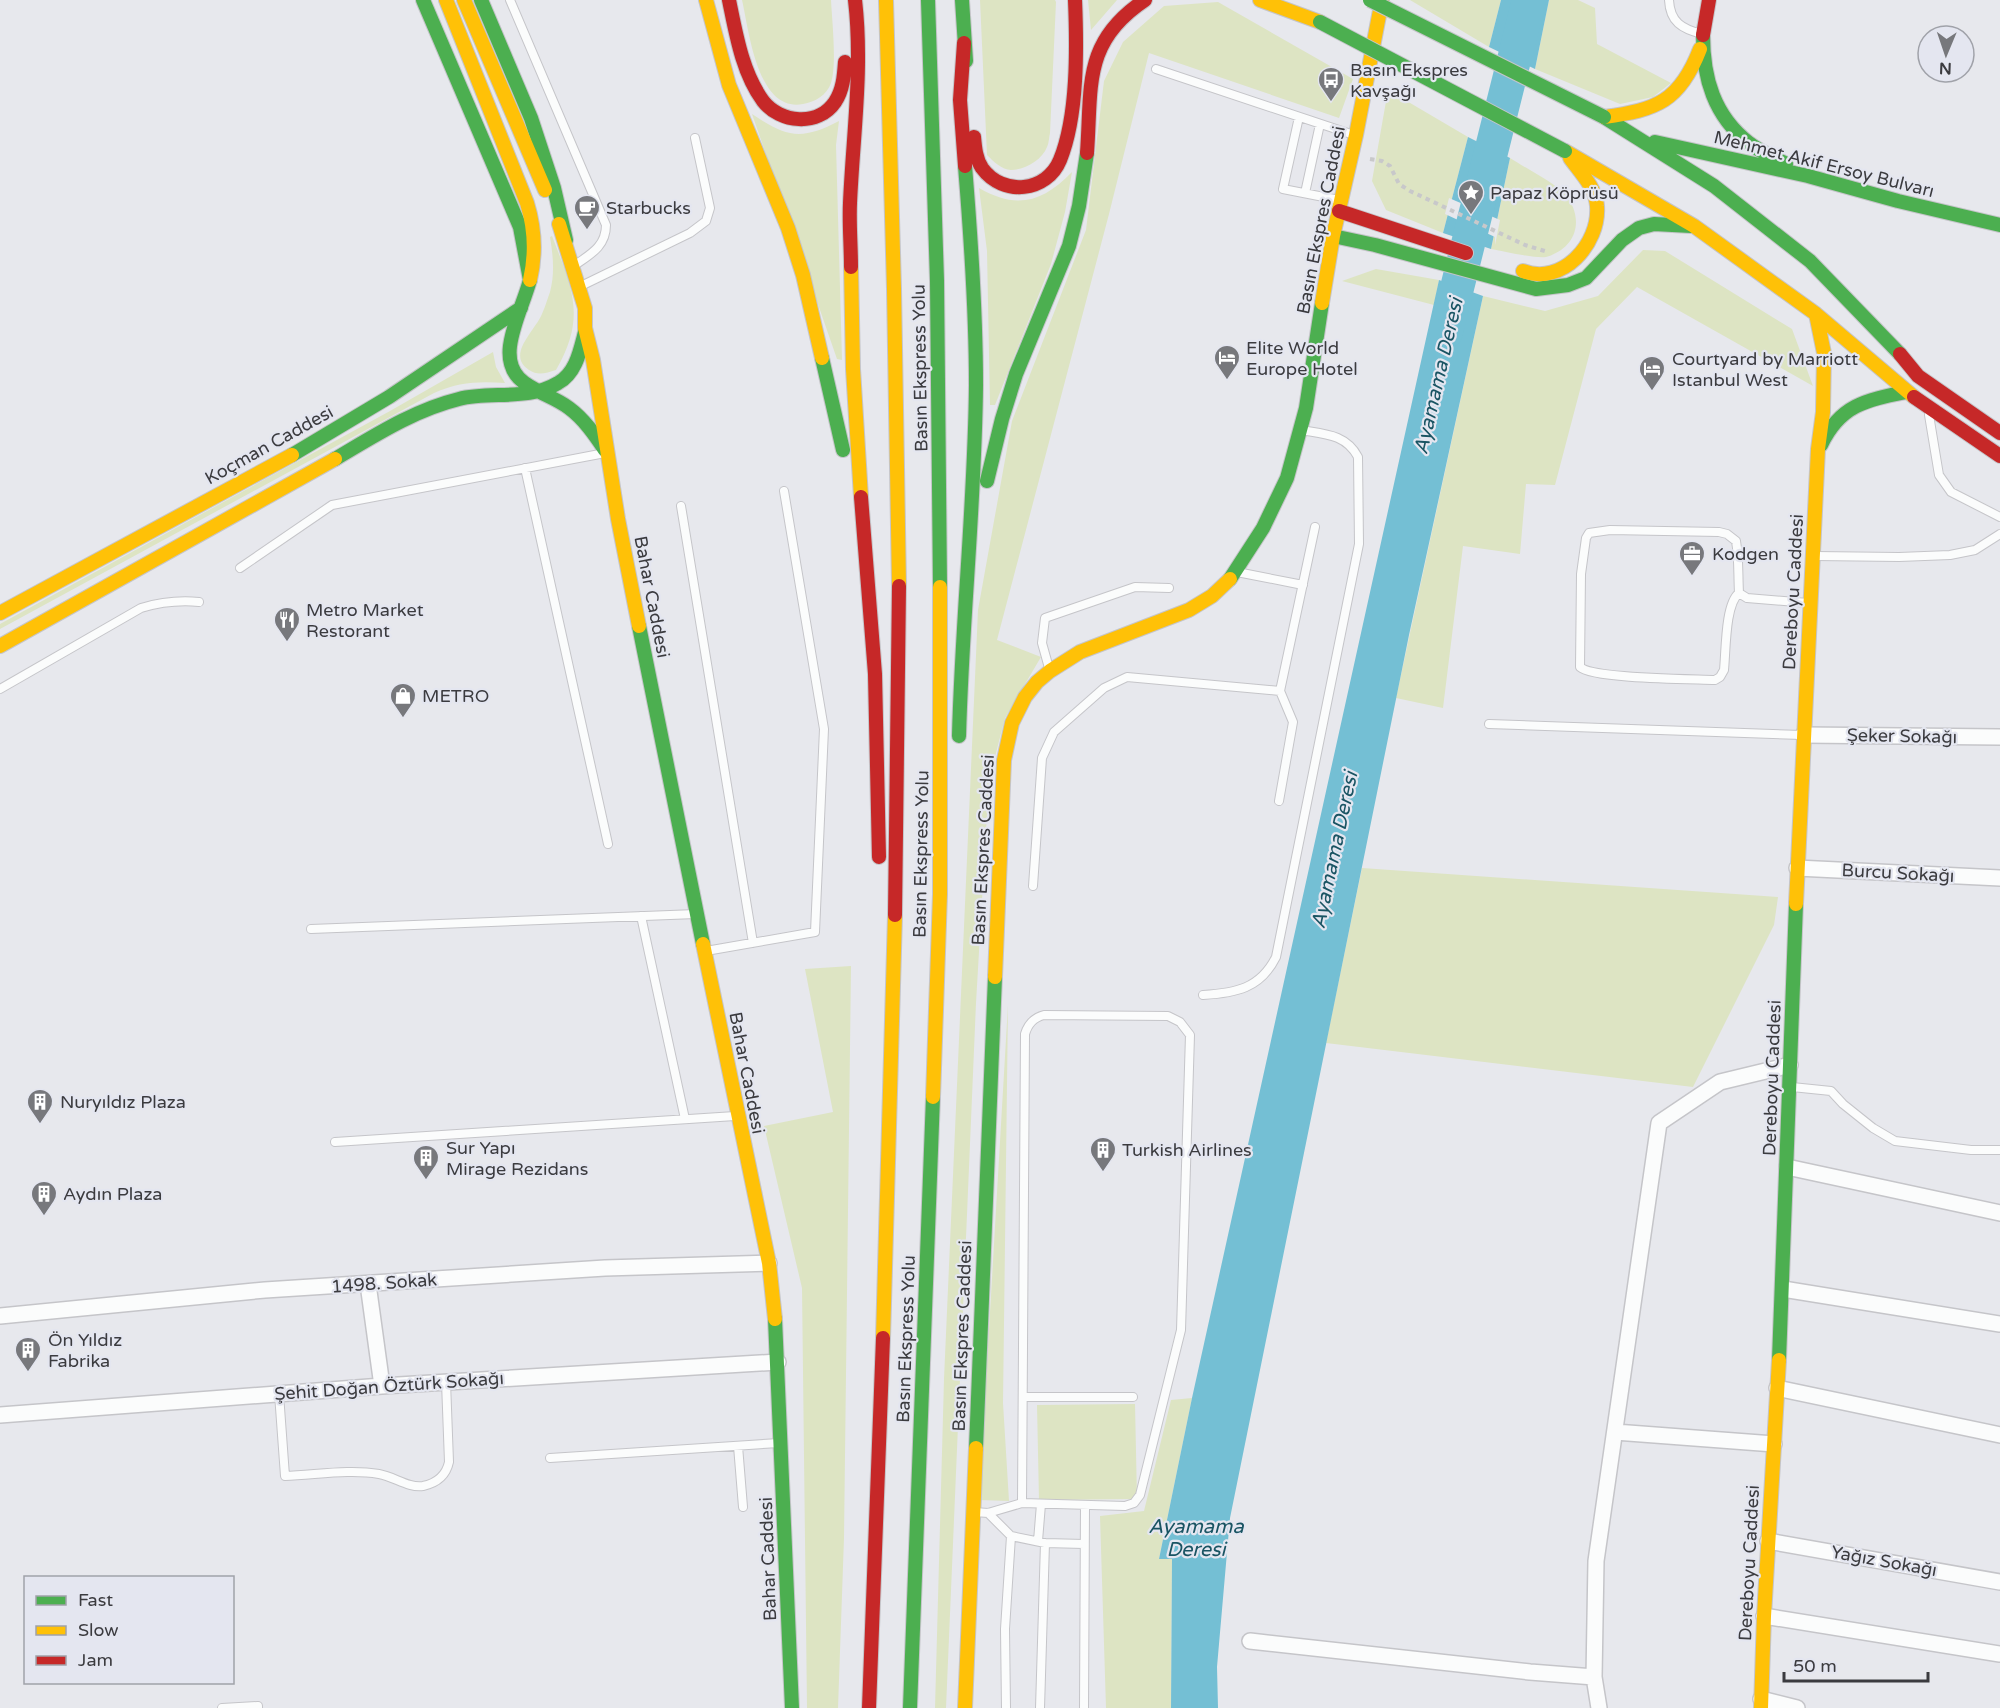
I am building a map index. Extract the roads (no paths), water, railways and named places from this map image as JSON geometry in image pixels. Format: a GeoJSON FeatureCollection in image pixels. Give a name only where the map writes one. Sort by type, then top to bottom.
{"type":"FeatureCollection","features":[{"type":"Feature","properties":{"kind":"main road"},"geometry":{"type":"LineString","coordinates":[[423,0],[520,227],[530,280]]}},
{"type":"Feature","properties":{"kind":"main road"},"geometry":{"type":"LineString","coordinates":[[446,0],[487,98],[526,202],[533,228],[534,255],[530,280],[515,328],[510,356],[511,366],[524,385],[554,398],[570,409],[590,429],[607,453]]}},
{"type":"Feature","properties":{"kind":"main road"},"geometry":{"type":"LineString","coordinates":[[464,0],[566,240]]}},
{"type":"Feature","properties":{"kind":"main road"},"geometry":{"type":"LineString","coordinates":[[0,646],[409,417],[440,404],[467,397],[536,391],[558,384],[569,374],[579,356],[585,328],[585,308],[554,188],[531,118],[481,0]]}},
{"type":"Feature","properties":{"kind":"main road"},"geometry":{"type":"LineString","coordinates":[[706,0],[729,85],[788,228],[803,275],[865,553]]}},
{"type":"Feature","properties":{"kind":"main road"},"geometry":{"type":"LineString","coordinates":[[729,0],[746,64],[754,86],[763,101],[774,114],[790,121],[806,121],[823,114],[834,106],[840,94],[846,48],[846,0]]}},
{"type":"Feature","properties":{"kind":"main road"},"geometry":{"type":"LineString","coordinates":[[855,0],[859,60],[850,204],[853,369],[875,674],[879,866]]}},
{"type":"Feature","properties":{"kind":"main road","name":"Basın Ekspress Yolu"},"geometry":{"type":"LineString","coordinates":[[869,1708],[894,954],[898,707],[897,432],[886,0]]}},
{"type":"Feature","properties":{"kind":"main road","name":"Basın Ekspress Yolu"},"geometry":{"type":"LineString","coordinates":[[910,1708],[940,894],[937,258],[928,0]]}},
{"type":"Feature","properties":{"kind":"main road"},"geometry":{"type":"LineString","coordinates":[[959,749],[961,663],[973,482],[976,384],[970,227],[960,100],[963,43],[962,0]]}},
{"type":"Feature","properties":{"kind":"main road"},"geometry":{"type":"LineString","coordinates":[[963,43],[973,131],[983,170],[993,180],[1006,187],[1020,189],[1037,185],[1049,177],[1059,163],[1068,131],[1075,48],[1075,0]]}},
{"type":"Feature","properties":{"kind":"main road"},"geometry":{"type":"LineString","coordinates":[[965,583],[999,422],[1022,357],[1055,287],[1075,226],[1082,191],[1093,75],[1098,55],[1109,32],[1118,21],[1145,0]]}},
{"type":"Feature","properties":{"kind":"main road"},"geometry":{"type":"LineString","coordinates":[[1260,0],[1320,22]]}},
{"type":"Feature","properties":{"kind":"main road"},"geometry":{"type":"LineString","coordinates":[[1286,0],[1320,22],[1565,151],[1694,226],[1816,314],[1906,392],[2000,456]]}},
{"type":"Feature","properties":{"kind":"main road","name":"Mehmet Akif Ersoy Bulvarı"},"geometry":{"type":"LineString","coordinates":[[1370,0],[1604,117],[1714,186],[1810,261],[1882,334],[1918,376],[2000,433]]}},
{"type":"Feature","properties":{"kind":"main road","name":"Basın Ekspres Caddesi"},"geometry":{"type":"LineString","coordinates":[[965,1708],[1004,760],[1012,723],[1037,682],[1050,671],[1080,652],[1189,610],[1212,596],[1235,572],[1263,528],[1287,478],[1306,408],[1333,236],[1356,135],[1382,0]]}},
{"type":"Feature","properties":{"kind":"main road"},"geometry":{"type":"LineString","coordinates":[[1708,0],[1702,54],[1707,82],[1719,110],[1731,126],[1751,144],[1808,176]]}},
{"type":"Feature","properties":{"kind":"main road"},"geometry":{"type":"LineString","coordinates":[[1604,117],[1651,109],[1675,92],[1686,80],[1694,66],[1703,35]]}},
{"type":"Feature","properties":{"kind":"main road","name":"Mehmet Akif Ersoy Bulvarı"},"geometry":{"type":"LineString","coordinates":[[1640,139],[1808,176],[1898,201],[2000,225]]}},
{"type":"Feature","properties":{"kind":"main road"},"geometry":{"type":"LineString","coordinates":[[1513,268],[1535,275],[1557,270],[1578,256],[1593,237],[1597,221],[1597,204],[1586,180],[1565,151]]}},
{"type":"Feature","properties":{"kind":"main road"},"geometry":{"type":"LineString","coordinates":[[1340,206],[1379,226],[1480,258]]}},
{"type":"Feature","properties":{"kind":"main road"},"geometry":{"type":"LineString","coordinates":[[1333,236],[1375,245],[1536,289],[1559,288],[1584,279],[1603,263],[1619,241],[1649,225],[1694,226]]}},
{"type":"Feature","properties":{"kind":"main road","name":"Koçman Caddesi"},"geometry":{"type":"LineString","coordinates":[[0,613],[369,409],[521,308]]}},
{"type":"Feature","properties":{"kind":"main road","name":"Dereboyu Caddesi"},"geometry":{"type":"LineString","coordinates":[[1761,1704],[1783,1289],[1803,735],[1818,449],[1823,412],[1824,353],[1816,314]]}},
{"type":"Feature","properties":{"kind":"main road","name":"Bahar Caddesi"},"geometry":{"type":"LineString","coordinates":[[585,328],[593,360],[618,519],[737,1116],[769,1263],[778,1362],[792,1708]]}},
{"type":"Feature","properties":{"kind":"main road"},"geometry":{"type":"LineString","coordinates":[[1818,449],[1834,422],[1853,408],[1872,399],[1906,392]]}},
{"type":"Feature","properties":{"kind":"main road"},"geometry":{"type":"LineString","coordinates":[[940,894],[955,846]]}},
{"type":"Feature","properties":{"kind":"main road"},"geometry":{"type":"LineString","coordinates":[[881,889],[894,954]]}},
{"type":"Feature","properties":{"kind":"street","name":"Şeker Sokağı"},"geometry":{"type":"LineString","coordinates":[[1803,735],[2000,737]]}},
{"type":"Feature","properties":{"kind":"street","name":"Burcu Sokağı"},"geometry":{"type":"LineString","coordinates":[[1797,868],[2000,878]]}},
{"type":"Feature","properties":{"kind":"street"},"geometry":{"type":"LineString","coordinates":[[1599,1708],[1594,1677],[1596,1561],[1659,1123],[1720,1082],[1790,1065]]}},
{"type":"Feature","properties":{"kind":"street"},"geometry":{"type":"LineString","coordinates":[[1787,1167],[2000,1213]]}},
{"type":"Feature","properties":{"kind":"street","name":"1498. Sokak"},"geometry":{"type":"LineString","coordinates":[[0,1316],[265,1290],[605,1268],[769,1263]]}},
{"type":"Feature","properties":{"kind":"street"},"geometry":{"type":"LineString","coordinates":[[368,1284],[382,1386]]}},
{"type":"Feature","properties":{"kind":"street"},"geometry":{"type":"LineString","coordinates":[[1783,1289],[2000,1324]]}},
{"type":"Feature","properties":{"kind":"street","name":"Şehit Doğan Öztürk Sokağı"},"geometry":{"type":"LineString","coordinates":[[0,1414],[382,1386],[778,1362]]}},
{"type":"Feature","properties":{"kind":"street"},"geometry":{"type":"LineString","coordinates":[[1777,1388],[2000,1435]]}},
{"type":"Feature","properties":{"kind":"street"},"geometry":{"type":"LineString","coordinates":[[1615,1432],[1774,1444]]}},
{"type":"Feature","properties":{"kind":"street","name":"Yağız Sokağı"},"geometry":{"type":"LineString","coordinates":[[1768,1541],[2000,1582]]}},
{"type":"Feature","properties":{"kind":"street"},"geometry":{"type":"LineString","coordinates":[[1764,1616],[2000,1654]]}},
{"type":"Feature","properties":{"kind":"street"},"geometry":{"type":"LineString","coordinates":[[1250,1641],[1594,1677]]}},
{"type":"Feature","properties":{"kind":"street"},"geometry":{"type":"LineString","coordinates":[[1761,1704],[1797,1708]]}},
{"type":"Feature","properties":{"kind":"lane"},"geometry":{"type":"LineString","coordinates":[[510,0],[606,225],[606,237],[600,247],[574,266]]}},
{"type":"Feature","properties":{"kind":"lane"},"geometry":{"type":"LineString","coordinates":[[1669,0],[1671,14],[1679,26],[1703,35]]}},
{"type":"Feature","properties":{"kind":"lane"},"geometry":{"type":"LineString","coordinates":[[1156,69],[1356,135]]}},
{"type":"Feature","properties":{"kind":"lane"},"geometry":{"type":"LineString","coordinates":[[1299,117],[1283,189],[1305,193],[1340,206]]}},
{"type":"Feature","properties":{"kind":"lane"},"geometry":{"type":"LineString","coordinates":[[1305,193],[1320,124]]}},
{"type":"Feature","properties":{"kind":"lane"},"geometry":{"type":"LineString","coordinates":[[580,287],[690,233],[706,221],[710,208],[695,138]]}},
{"type":"Feature","properties":{"kind":"lane"},"geometry":{"type":"LineString","coordinates":[[1929,407],[1939,475],[1951,492],[2000,517]]}},
{"type":"Feature","properties":{"kind":"lane"},"geometry":{"type":"LineString","coordinates":[[1203,995],[1220,994],[1249,987],[1266,974],[1276,957],[1359,544],[1359,463],[1355,451],[1344,440],[1336,436],[1300,430]]}},
{"type":"Feature","properties":{"kind":"lane"},"geometry":{"type":"LineString","coordinates":[[240,568],[332,505],[607,453]]}},
{"type":"Feature","properties":{"kind":"lane"},"geometry":{"type":"LineString","coordinates":[[525,468],[608,844]]}},
{"type":"Feature","properties":{"kind":"lane"},"geometry":{"type":"LineString","coordinates":[[705,951],[815,932],[824,729],[784,491]]}},
{"type":"Feature","properties":{"kind":"lane"},"geometry":{"type":"LineString","coordinates":[[681,506],[753,943]]}},
{"type":"Feature","properties":{"kind":"lane"},"geometry":{"type":"LineString","coordinates":[[1279,801],[1293,722],[1280,691],[1315,527]]}},
{"type":"Feature","properties":{"kind":"lane"},"geometry":{"type":"LineString","coordinates":[[1610,531],[1727,534],[1736,541],[1739,593],[1734,597],[1731,607],[1724,670],[1715,680],[1604,674],[1583,670],[1580,667],[1581,574],[1586,538],[1589,533],[1610,531]]}},
{"type":"Feature","properties":{"kind":"lane"},"geometry":{"type":"LineString","coordinates":[[1814,556],[1950,555],[1975,550],[2000,534]]}},
{"type":"Feature","properties":{"kind":"lane"},"geometry":{"type":"LineString","coordinates":[[1235,572],[1303,585]]}},
{"type":"Feature","properties":{"kind":"lane"},"geometry":{"type":"LineString","coordinates":[[1050,671],[1042,643],[1046,618],[1135,586],[1170,588]]}},
{"type":"Feature","properties":{"kind":"lane"},"geometry":{"type":"LineString","coordinates":[[1739,593],[1747,598],[1811,603]]}},
{"type":"Feature","properties":{"kind":"lane"},"geometry":{"type":"LineString","coordinates":[[0,689],[141,608],[181,600],[199,602]]}},
{"type":"Feature","properties":{"kind":"lane"},"geometry":{"type":"LineString","coordinates":[[1033,886],[1042,758],[1045,748],[1054,732],[1104,688],[1127,677],[1280,691]]}},
{"type":"Feature","properties":{"kind":"lane"},"geometry":{"type":"LineString","coordinates":[[1489,724],[1803,735]]}},
{"type":"Feature","properties":{"kind":"lane"},"geometry":{"type":"LineString","coordinates":[[311,929],[697,914]]}},
{"type":"Feature","properties":{"kind":"lane"},"geometry":{"type":"LineString","coordinates":[[641,916],[685,1119]]}},
{"type":"Feature","properties":{"kind":"lane"},"geometry":{"type":"LineString","coordinates":[[973,1512],[988,1513],[1022,1503],[1125,1506],[1134,1503],[1140,1495],[1181,1330],[1190,1035],[1180,1022],[1168,1016],[1044,1015],[1034,1019],[1025,1034],[1022,1503]]}},
{"type":"Feature","properties":{"kind":"lane"},"geometry":{"type":"LineString","coordinates":[[1789,1087],[1831,1091],[1843,1104],[1895,1142],[1971,1150],[2000,1150]]}},
{"type":"Feature","properties":{"kind":"lane"},"geometry":{"type":"LineString","coordinates":[[335,1142],[737,1116]]}},
{"type":"Feature","properties":{"kind":"lane"},"geometry":{"type":"LineString","coordinates":[[279,1394],[285,1476],[366,1473],[391,1477],[412,1486],[421,1486],[441,1479],[449,1462],[446,1382]]}},
{"type":"Feature","properties":{"kind":"lane"},"geometry":{"type":"LineString","coordinates":[[1023,1397],[1133,1397]]}},
{"type":"Feature","properties":{"kind":"lane"},"geometry":{"type":"LineString","coordinates":[[550,1458],[782,1443]]}},
{"type":"Feature","properties":{"kind":"lane"},"geometry":{"type":"LineString","coordinates":[[738,1446],[743,1507]]}},
{"type":"Feature","properties":{"kind":"lane"},"geometry":{"type":"LineString","coordinates":[[1040,1708],[1041,1504]]}},
{"type":"Feature","properties":{"kind":"lane"},"geometry":{"type":"LineString","coordinates":[[1084,1708],[1085,1505]]}},
{"type":"Feature","properties":{"kind":"lane"},"geometry":{"type":"LineString","coordinates":[[988,1513],[1011,1536],[1041,1542],[1084,1544]]}},
{"type":"Feature","properties":{"kind":"lane"},"geometry":{"type":"LineString","coordinates":[[1006,1708],[1005,1629],[1011,1536]]}},
{"type":"Feature","properties":{"kind":"lane"},"geometry":{"type":"LineString","coordinates":[[222,1708],[258,1706],[258,1708]]}},
{"type":"Feature","properties":{"kind":"water"},"geometry":{"type":"Polygon","coordinates":[[[1501,0],[1549,0],[1535,69],[1489,47],[1501,0]]]}},
{"type":"Feature","properties":{"kind":"water"},"geometry":{"type":"Polygon","coordinates":[[[1468,137],[1510,158],[1491,249],[1443,233],[1468,137]]]}},
{"type":"Feature","properties":{"kind":"water","name":"Ayamama Deresi"},"geometry":{"type":"Polygon","coordinates":[[[1439,280],[1483,296],[1409,635],[1230,1518],[1217,1667],[1218,1708],[1171,1708],[1172,1559],[1159,1559],[1192,1398],[1439,280]]]}},
{"type":"Feature","properties":{"kind":"waterway","name":"Ayamama Deresi"},"geometry":{"type":"LineString","coordinates":[[1446,332],[1529,0]]}},
{"type":"Feature","properties":{"kind":"place","name":"Basın Ekspres Kavşağı"},"geometry":{"type":"Point","coordinates":[1331,103]}},
{"type":"Feature","properties":{"kind":"place","name":"Papaz Köprüsü"},"geometry":{"type":"Point","coordinates":[1471,216]}},
{"type":"Feature","properties":{"kind":"place","name":"Starbucks"},"geometry":{"type":"Point","coordinates":[587,231]}},
{"type":"Feature","properties":{"kind":"place","name":"Elite World Europe Hotel"},"geometry":{"type":"Point","coordinates":[1227,381]}},
{"type":"Feature","properties":{"kind":"place","name":"Courtyard by Marriott Istanbul West"},"geometry":{"type":"Point","coordinates":[1652,392]}},
{"type":"Feature","properties":{"kind":"place","name":"Kodgen"},"geometry":{"type":"Point","coordinates":[1692,577]}},
{"type":"Feature","properties":{"kind":"place","name":"Metro Market Restorant"},"geometry":{"type":"Point","coordinates":[287,643]}},
{"type":"Feature","properties":{"kind":"place","name":"METRO"},"geometry":{"type":"Point","coordinates":[403,719]}},
{"type":"Feature","properties":{"kind":"place","name":"Nuryıldız Plaza"},"geometry":{"type":"Point","coordinates":[40,1125]}},
{"type":"Feature","properties":{"kind":"place","name":"Turkish Airlines"},"geometry":{"type":"Point","coordinates":[1103,1173]}},
{"type":"Feature","properties":{"kind":"place","name":"Sur Yapı Mirage Rezidans"},"geometry":{"type":"Point","coordinates":[426,1181]}},
{"type":"Feature","properties":{"kind":"place","name":"Aydın Plaza"},"geometry":{"type":"Point","coordinates":[44,1217]}},
{"type":"Feature","properties":{"kind":"place","name":"Ön Yıldız Fabrika"},"geometry":{"type":"Point","coordinates":[28,1373]}}]}
